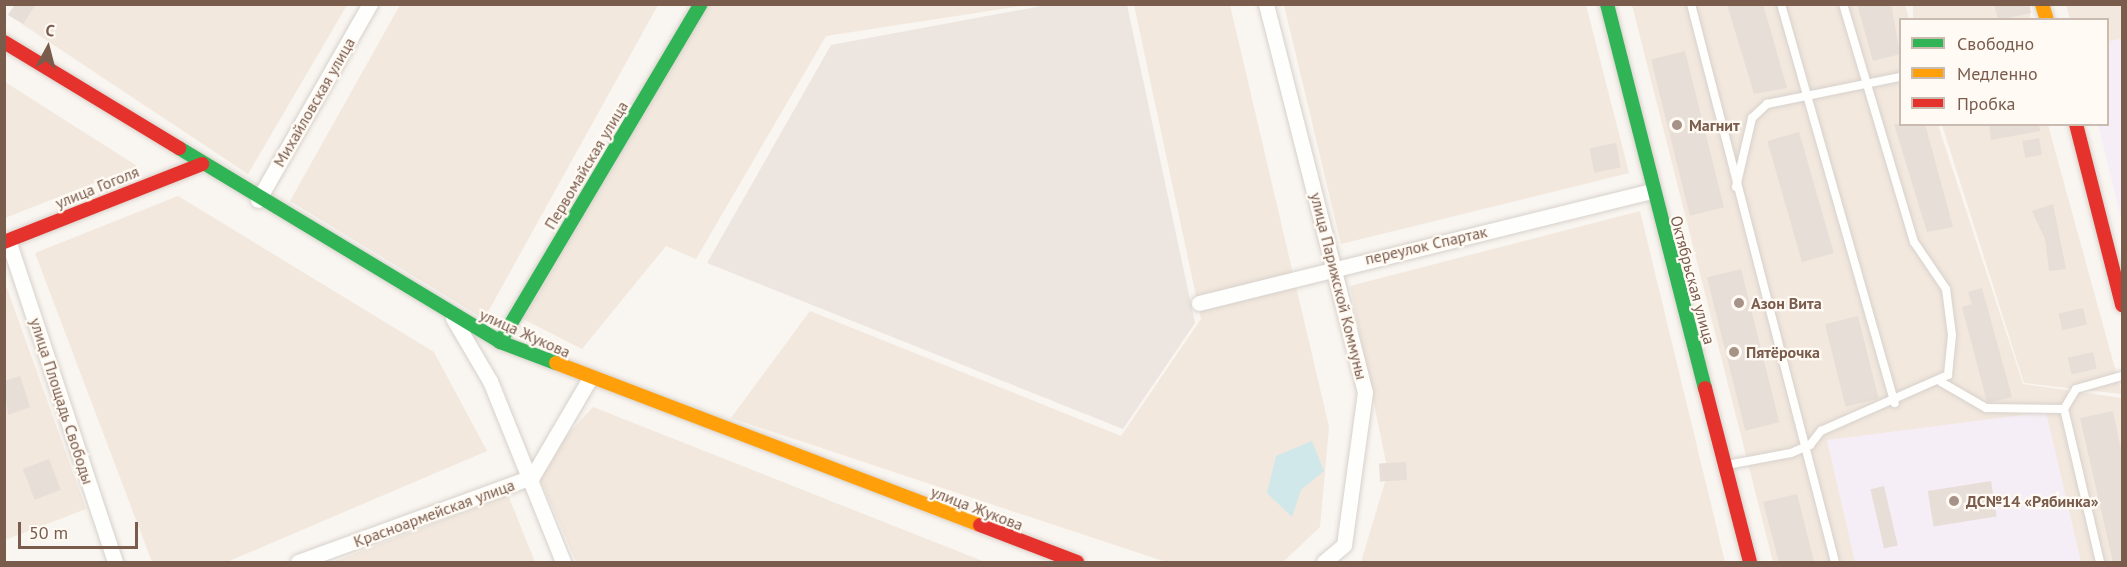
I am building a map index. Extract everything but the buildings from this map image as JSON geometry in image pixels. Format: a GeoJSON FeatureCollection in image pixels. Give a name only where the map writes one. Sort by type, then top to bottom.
{"type":"FeatureCollection","features":[{"type":"Feature","properties":{"kind":"main road","name":"Первомайская улица"},"geometry":{"type":"LineString","coordinates":[[500,342],[701,4]]}},
{"type":"Feature","properties":{"kind":"main road","name":"Октябрьская улица"},"geometry":{"type":"LineString","coordinates":[[1607,4],[1653,191],[1750,562]]}},
{"type":"Feature","properties":{"kind":"main road","name":"улица Жукова"},"geometry":{"type":"LineString","coordinates":[[4,42],[453,318],[500,342],[589,380],[1077,562]]}},
{"type":"Feature","properties":{"kind":"main road"},"geometry":{"type":"LineString","coordinates":[[2077,126],[2122,305]]}},
{"type":"Feature","properties":{"kind":"main road","name":"улица Гоголя"},"geometry":{"type":"LineString","coordinates":[[6,241],[202,164]]}},
{"type":"Feature","properties":{"kind":"street","name":"Михайловская улица"},"geometry":{"type":"LineString","coordinates":[[258,200],[370,4]]}},
{"type":"Feature","properties":{"kind":"street","name":"улица Парижской Коммуны"},"geometry":{"type":"LineString","coordinates":[[1266,4],[1335,267],[1365,392],[1344,545],[1324,562]]}},
{"type":"Feature","properties":{"kind":"street","name":"переулок Спартак"},"geometry":{"type":"LineString","coordinates":[[1199,303],[1335,267],[1653,191]]}},
{"type":"Feature","properties":{"kind":"street","name":"улица Площадь Свободы"},"geometry":{"type":"LineString","coordinates":[[6,241],[115,562]]}},
{"type":"Feature","properties":{"kind":"street"},"geometry":{"type":"LineString","coordinates":[[453,318],[490,381],[532,477],[563,562]]}},
{"type":"Feature","properties":{"kind":"street","name":"Красноармейская улица"},"geometry":{"type":"LineString","coordinates":[[298,562],[532,477],[589,380]]}},
{"type":"Feature","properties":{"kind":"lane"},"geometry":{"type":"LineString","coordinates":[[1691,4],[1802,449],[1835,562]]}},
{"type":"Feature","properties":{"kind":"lane"},"geometry":{"type":"LineString","coordinates":[[1780,4],[1895,403]]}},
{"type":"Feature","properties":{"kind":"lane"},"geometry":{"type":"LineString","coordinates":[[1726,465],[1802,449],[1821,431],[1895,403],[1941,382],[1948,375],[1952,335],[1946,289],[1914,242],[1865,85],[1843,4]]}},
{"type":"Feature","properties":{"kind":"lane"},"geometry":{"type":"LineString","coordinates":[[1736,188],[1752,118],[1767,104],[1807,98],[1899,77]]}},
{"type":"Feature","properties":{"kind":"lane"},"geometry":{"type":"LineString","coordinates":[[2100,562],[2064,409],[2076,389],[2122,376]]}},
{"type":"Feature","properties":{"kind":"lane"},"geometry":{"type":"LineString","coordinates":[[1941,382],[1986,408],[2064,409]]}},
{"type":"Feature","properties":{"kind":"shaded area"},"geometry":{"type":"Polygon","coordinates":[[[1052,4],[1127,5],[1195,323],[1123,429],[707,263],[831,45],[1052,4]]]}},
{"type":"Feature","properties":{"kind":"shaded area"},"geometry":{"type":"Polygon","coordinates":[[[15,5],[347,5],[248,174],[22,24],[15,5]]]}},
{"type":"Feature","properties":{"kind":"shaded area"},"geometry":{"type":"Polygon","coordinates":[[[400,5],[658,5],[484,319],[290,201],[400,5]]]}},
{"type":"Feature","properties":{"kind":"shaded area"},"geometry":{"type":"Polygon","coordinates":[[[708,5],[1028,5],[826,36],[696,259],[666,246],[582,349],[523,319],[708,5]]]}},
{"type":"Feature","properties":{"kind":"shaded area"},"geometry":{"type":"Polygon","coordinates":[[[1134,5],[1230,5],[1329,427],[1320,527],[1283,562],[1166,562],[731,418],[810,311],[1121,436],[1201,319],[1134,5]]]}},
{"type":"Feature","properties":{"kind":"shaded area"},"geometry":{"type":"Polygon","coordinates":[[[1284,5],[1586,5],[1629,173],[1341,244],[1284,5]]]}},
{"type":"Feature","properties":{"kind":"shaded area"},"geometry":{"type":"Polygon","coordinates":[[[1632,5],[1905,5],[1909,18],[1899,18],[1899,126],[1938,126],[2023,384],[2122,398],[2122,562],[1773,562],[1632,5]]]}},
{"type":"Feature","properties":{"kind":"shaded area"},"geometry":{"type":"Polygon","coordinates":[[[1913,5],[2030,5],[2030,18],[1913,18],[1913,5]]]}},
{"type":"Feature","properties":{"kind":"shaded area"},"geometry":{"type":"Polygon","coordinates":[[[2066,5],[2122,5],[2122,39],[2109,42],[2109,18],[2070,18],[2066,5]]]}},
{"type":"Feature","properties":{"kind":"shaded area"},"geometry":{"type":"Polygon","coordinates":[[[2122,39],[2122,222],[2098,126],[2109,126],[2109,41],[2122,39]]]}},
{"type":"Feature","properties":{"kind":"shaded area"},"geometry":{"type":"Polygon","coordinates":[[[5,82],[137,166],[5,218],[5,82]]]}},
{"type":"Feature","properties":{"kind":"shaded area"},"geometry":{"type":"Polygon","coordinates":[[[1942,126],[2048,126],[2122,394],[2024,383],[1942,126]]]}},
{"type":"Feature","properties":{"kind":"shaded area"},"geometry":{"type":"Polygon","coordinates":[[[178,196],[434,352],[487,451],[227,562],[152,562],[35,253],[178,196]]]}},
{"type":"Feature","properties":{"kind":"shaded area"},"geometry":{"type":"Polygon","coordinates":[[[1640,211],[1725,562],[1361,562],[1388,472],[1350,286],[1640,211]]]}},
{"type":"Feature","properties":{"kind":"shaded area"},"geometry":{"type":"Polygon","coordinates":[[[4,280],[86,509],[5,540],[4,540],[4,280]]]}},
{"type":"Feature","properties":{"kind":"shaded area"},"geometry":{"type":"Polygon","coordinates":[[[593,407],[985,562],[576,562],[536,469],[593,407]]]}},
{"type":"Feature","properties":{"kind":"shaded area","name":"ДС№14 «Рябинка»"},"geometry":{"type":"Polygon","coordinates":[[[2046,412],[2081,562],[1855,562],[1827,440],[2046,412]]]}},
{"type":"Feature","properties":{"kind":"shaded area"},"geometry":{"type":"Polygon","coordinates":[[[508,495],[535,562],[333,562],[508,495]]]}},
{"type":"Feature","properties":{"kind":"water"},"geometry":{"type":"Polygon","coordinates":[[[1312,441],[1324,471],[1301,490],[1292,517],[1267,493],[1276,456],[1312,441]]]}},
{"type":"Feature","properties":{"kind":"traffic: fast"},"geometry":{"type":"LineString","coordinates":[[500,342],[701,4]]}},
{"type":"Feature","properties":{"kind":"traffic: fast"},"geometry":{"type":"LineString","coordinates":[[1607,4],[1705,388]]}},
{"type":"Feature","properties":{"kind":"traffic: fast"},"geometry":{"type":"LineString","coordinates":[[179,148],[500,342],[556,363]]}},
{"type":"Feature","properties":{"kind":"traffic: slow"},"geometry":{"type":"LineString","coordinates":[[2042,4],[2046,18]]}},
{"type":"Feature","properties":{"kind":"traffic: slow"},"geometry":{"type":"LineString","coordinates":[[556,363],[980,525]]}},
{"type":"Feature","properties":{"kind":"traffic: jam"},"geometry":{"type":"LineString","coordinates":[[4,42],[179,148]]}},
{"type":"Feature","properties":{"kind":"traffic: jam"},"geometry":{"type":"LineString","coordinates":[[2077,126],[2122,305]]}},
{"type":"Feature","properties":{"kind":"traffic: jam"},"geometry":{"type":"LineString","coordinates":[[4,242],[202,164]]}},
{"type":"Feature","properties":{"kind":"traffic: jam"},"geometry":{"type":"LineString","coordinates":[[1705,388],[1750,562]]}},
{"type":"Feature","properties":{"kind":"traffic: jam"},"geometry":{"type":"LineString","coordinates":[[980,525],[1077,562]]}},
{"type":"Feature","properties":{"kind":"place","name":"Магнит"},"geometry":{"type":"Point","coordinates":[1677,125]}},
{"type":"Feature","properties":{"kind":"place","name":"Азон Вита"},"geometry":{"type":"Point","coordinates":[1739,303]}},
{"type":"Feature","properties":{"kind":"place","name":"Пятёрочка"},"geometry":{"type":"Point","coordinates":[1734,352]}},
{"type":"Feature","properties":{"kind":"place","name":"ДС№14 «Рябинка»"},"geometry":{"type":"Point","coordinates":[1954,501]}}]}
